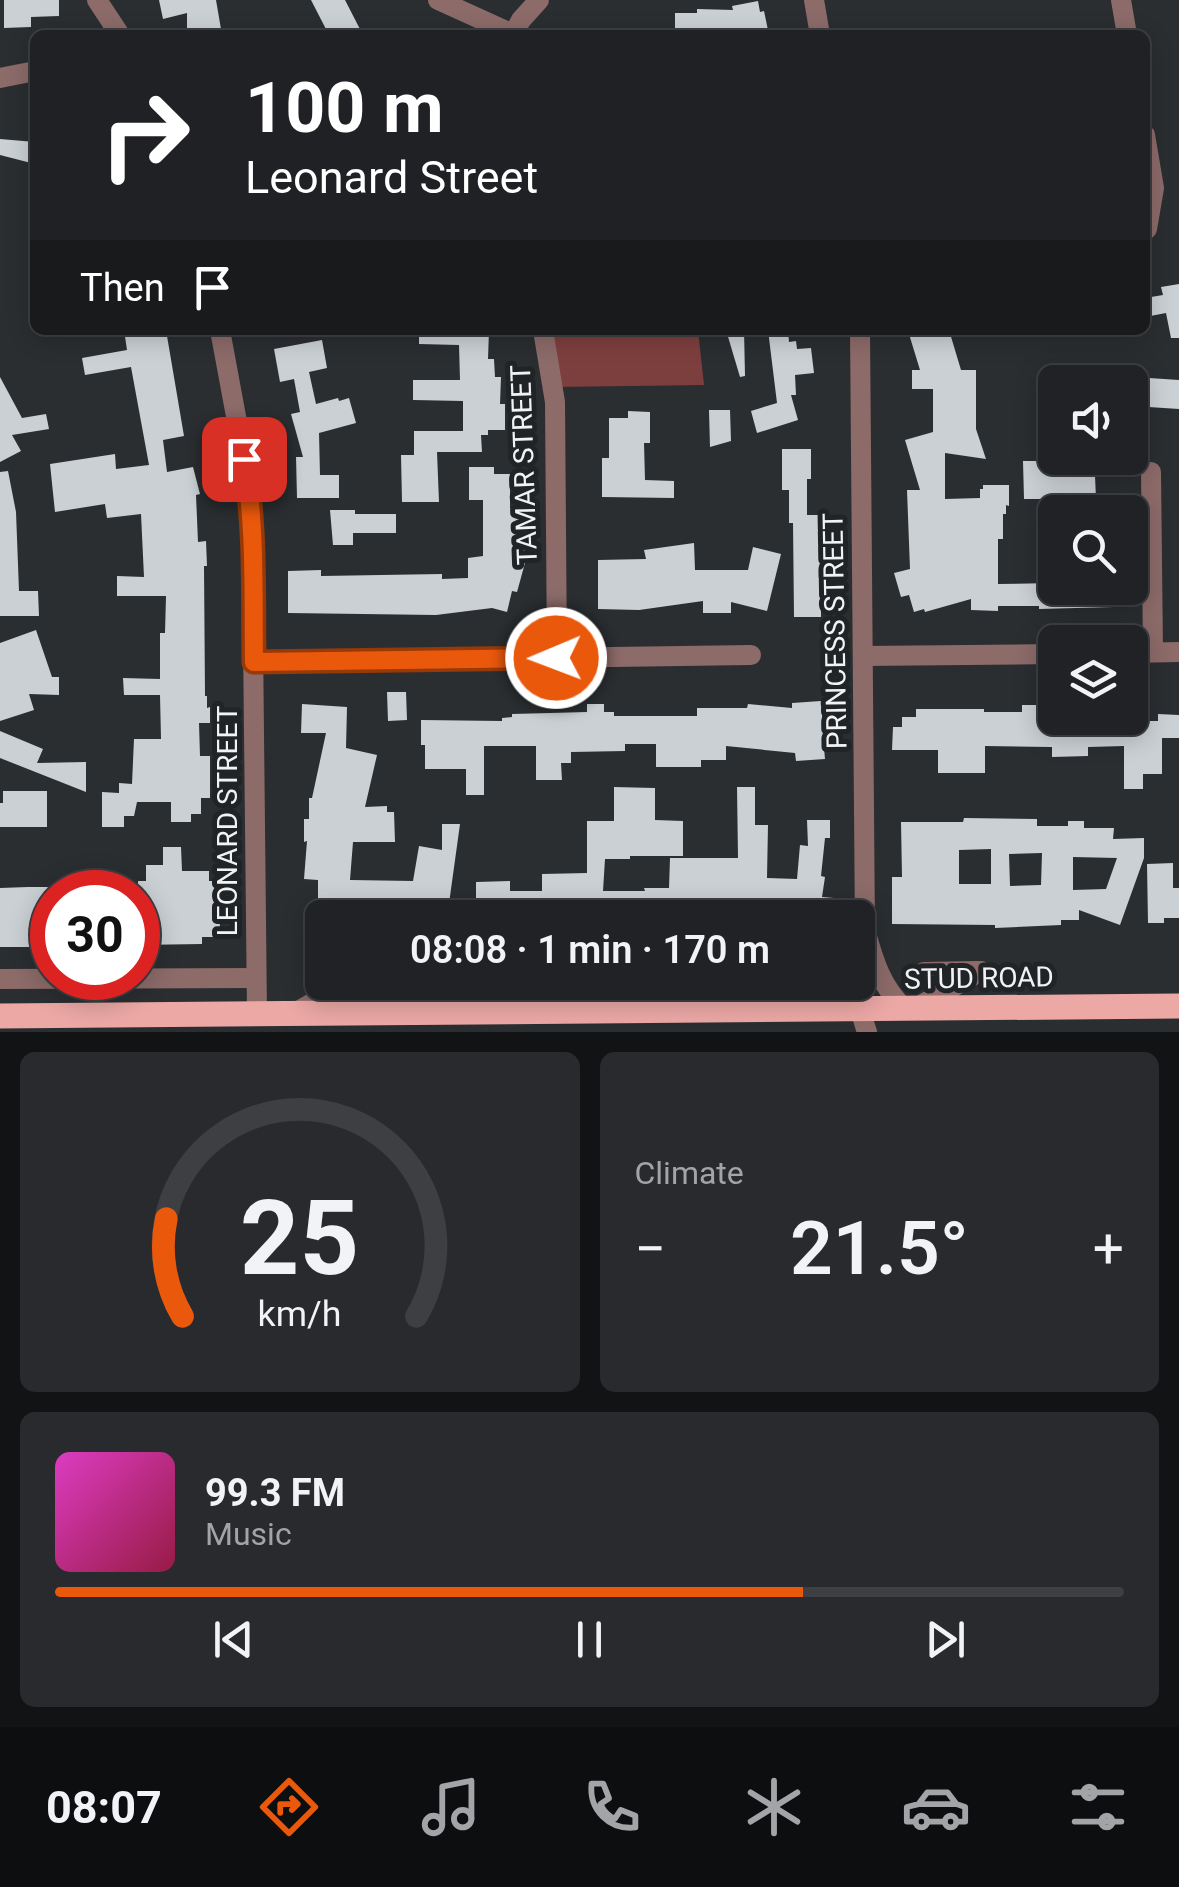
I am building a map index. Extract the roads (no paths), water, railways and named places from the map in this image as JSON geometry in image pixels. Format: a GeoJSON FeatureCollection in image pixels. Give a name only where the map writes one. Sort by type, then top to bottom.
{"type":"FeatureCollection","features":[{"type":"Feature","properties":{"kind":"main road","name":"STUD ROAD"},"geometry":{"type":"LineString","coordinates":[[0,1016],[810,1010],[863,1021],[909,1009],[1179,1006]]}},
{"type":"Feature","properties":{"kind":"street"},"geometry":{"type":"LineString","coordinates":[[97,0],[117,30]]}},
{"type":"Feature","properties":{"kind":"street"},"geometry":{"type":"LineString","coordinates":[[438,0],[504,30]]}},
{"type":"Feature","properties":{"kind":"street"},"geometry":{"type":"LineString","coordinates":[[515,30],[539,0]]}},
{"type":"Feature","properties":{"kind":"street"},"geometry":{"type":"LineString","coordinates":[[814,0],[819,30]]}},
{"type":"Feature","properties":{"kind":"street"},"geometry":{"type":"LineString","coordinates":[[1121,0],[1126,30]]}},
{"type":"Feature","properties":{"kind":"street"},"geometry":{"type":"LineString","coordinates":[[0,78],[30,72]]}},
{"type":"Feature","properties":{"kind":"street"},"geometry":{"type":"LineString","coordinates":[[1150,165],[1154,188],[1150,211]]}},
{"type":"Feature","properties":{"kind":"street","name":"LEONARD STREET"},"geometry":{"type":"LineString","coordinates":[[221,335],[248,481],[252,546],[257,1014]]}},
{"type":"Feature","properties":{"kind":"street","name":"TAMAR STREET"},"geometry":{"type":"LineString","coordinates":[[544,335],[555,402],[556,658]]}},
{"type":"Feature","properties":{"kind":"street","name":"PRINCESS STREET"},"geometry":{"type":"LineString","coordinates":[[860,335],[865,900]]}},
{"type":"Feature","properties":{"kind":"street"},"geometry":{"type":"LineString","coordinates":[[1151,472],[1153,652]]}},
{"type":"Feature","properties":{"kind":"street"},"geometry":{"type":"LineString","coordinates":[[1148,652],[1179,652]]}},
{"type":"Feature","properties":{"kind":"street"},"geometry":{"type":"LineString","coordinates":[[864,656],[1038,654]]}},
{"type":"Feature","properties":{"kind":"street"},"geometry":{"type":"LineString","coordinates":[[254,662],[751,656]]}},
{"type":"Feature","properties":{"kind":"street","name":"PRINCESS STREET"},"geometry":{"type":"LineString","coordinates":[[875,960],[893,999],[909,1009]]}},
{"type":"Feature","properties":{"kind":"street"},"geometry":{"type":"LineString","coordinates":[[909,1009],[981,971],[924,972]]}},
{"type":"Feature","properties":{"kind":"street"},"geometry":{"type":"LineString","coordinates":[[0,979],[256,978]]}},
{"type":"Feature","properties":{"kind":"street"},"geometry":{"type":"LineString","coordinates":[[294,1014],[318,1000]]}},
{"type":"Feature","properties":{"kind":"street"},"geometry":{"type":"LineString","coordinates":[[802,1000],[810,1010]]}}]}
